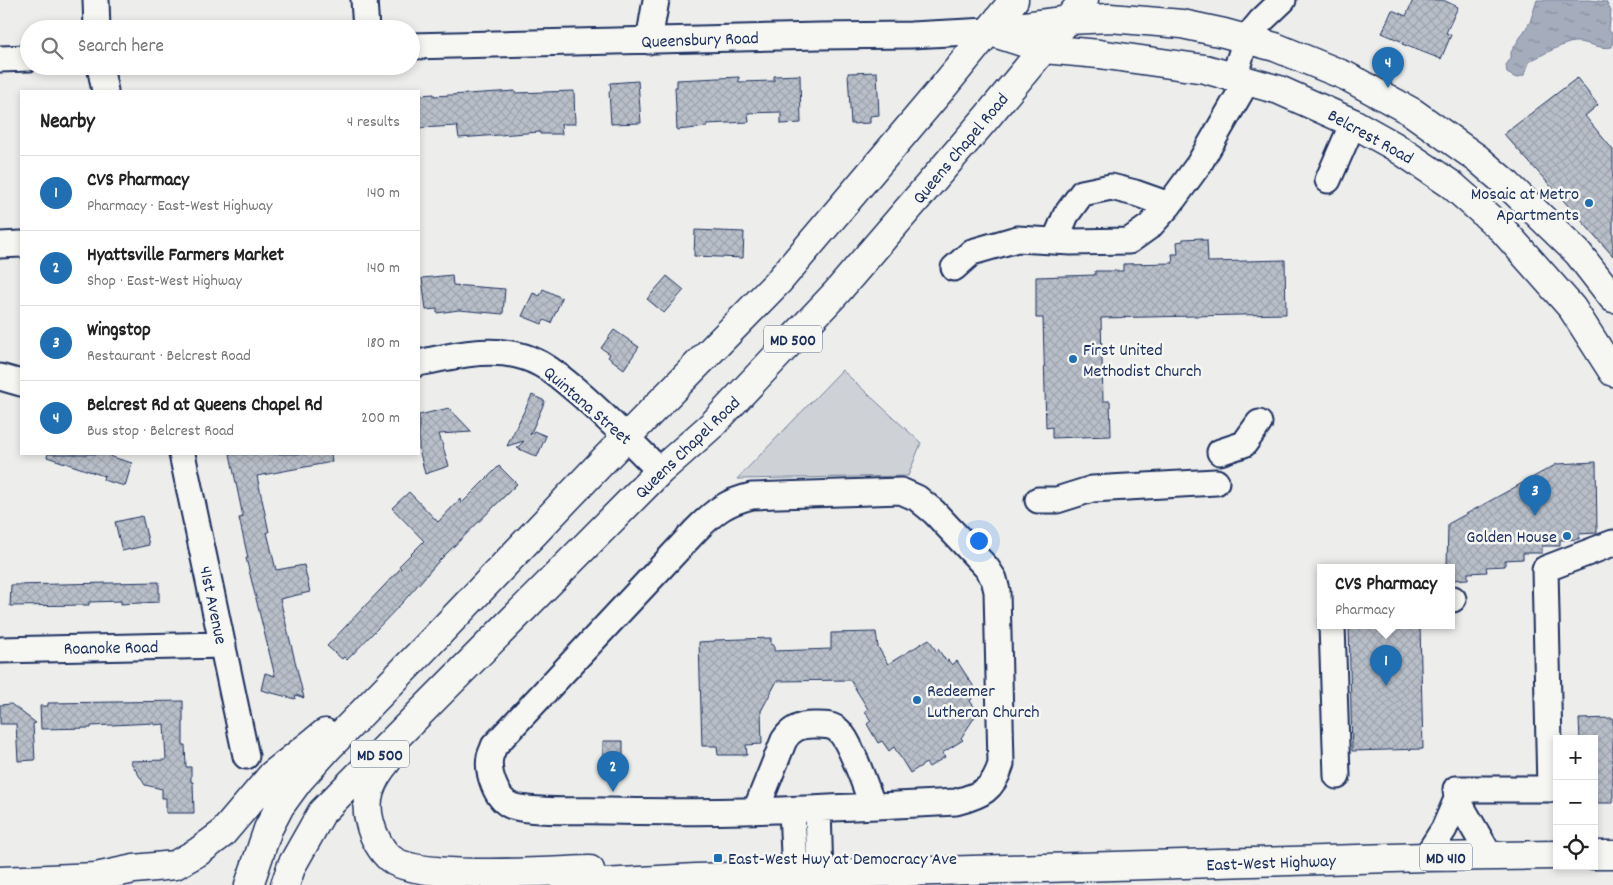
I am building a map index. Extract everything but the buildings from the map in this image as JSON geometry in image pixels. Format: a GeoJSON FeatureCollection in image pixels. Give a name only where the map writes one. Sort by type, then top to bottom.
{"type":"FeatureCollection","features":[{"type":"Feature","properties":{"kind":"main road","name":"MD 500"},"geometry":{"type":"LineString","coordinates":[[249,885],[268,829],[280,806],[299,780],[779,281],[1014,0]]}},
{"type":"Feature","properties":{"kind":"main road"},"geometry":{"type":"LineString","coordinates":[[1142,0],[1147,7],[1170,23]]}},
{"type":"Feature","properties":{"kind":"main road","name":"Queensbury Road"},"geometry":{"type":"LineString","coordinates":[[988,32],[1076,10]]}},
{"type":"Feature","properties":{"kind":"main road"},"geometry":{"type":"LineString","coordinates":[[1076,10],[1110,18],[1170,23],[1224,33],[1276,47],[1346,76],[1412,112],[1478,159],[1508,185],[1578,253],[1613,298]]}},
{"type":"Feature","properties":{"kind":"main road","name":"Queens Chapel Road"},"geometry":{"type":"LineString","coordinates":[[285,885],[292,865],[322,812],[660,471],[713,424],[837,292],[1076,10]]}},
{"type":"Feature","properties":{"kind":"main road","name":"Queensbury Road"},"geometry":{"type":"LineString","coordinates":[[988,32],[1044,50]]}},
{"type":"Feature","properties":{"kind":"main road","name":"Belcrest Road"},"geometry":{"type":"LineString","coordinates":[[1044,50],[1099,54],[1205,69],[1279,90],[1353,123],[1394,146],[1452,185],[1503,230],[1572,308],[1613,372]]}},
{"type":"Feature","properties":{"kind":"main road"},"geometry":{"type":"LineString","coordinates":[[1322,66],[1323,88],[1326,95],[1334,106],[1353,123]]}},
{"type":"Feature","properties":{"kind":"main road"},"geometry":{"type":"LineString","coordinates":[[495,638],[381,768],[368,792],[366,807],[370,826],[378,843],[391,860],[410,868],[452,873],[624,869],[696,878]]}},
{"type":"Feature","properties":{"kind":"main road"},"geometry":{"type":"LineString","coordinates":[[0,882],[96,877],[175,865],[198,852],[222,834],[272,775],[296,754],[380,694]]}},
{"type":"Feature","properties":{"kind":"main road","name":"East-West Highway"},"geometry":{"type":"LineString","coordinates":[[565,885],[696,878],[1553,855]]}},
{"type":"Feature","properties":{"kind":"main road"},"geometry":{"type":"LineString","coordinates":[[1598,855],[1613,855]]}},
{"type":"Feature","properties":{"kind":"main road"},"geometry":{"type":"LineString","coordinates":[[922,885],[1001,869]]}},
{"type":"Feature","properties":{"kind":"main road"},"geometry":{"type":"LineString","coordinates":[[0,882],[80,885]]}},
{"type":"Feature","properties":{"kind":"street"},"geometry":{"type":"LineString","coordinates":[[96,0],[97,20]]}},
{"type":"Feature","properties":{"kind":"street"},"geometry":{"type":"LineString","coordinates":[[364,0],[365,20]]}},
{"type":"Feature","properties":{"kind":"street"},"geometry":{"type":"LineString","coordinates":[[650,41],[656,0]]}},
{"type":"Feature","properties":{"kind":"street"},"geometry":{"type":"LineString","coordinates":[[954,268],[972,252],[1017,239],[1129,241],[1150,226],[1169,205],[1199,164],[1240,79],[1246,39],[1261,21],[1283,0]]}},
{"type":"Feature","properties":{"kind":"street","name":"Queensbury Road"},"geometry":{"type":"LineString","coordinates":[[420,46],[820,36],[911,36],[988,32]]}},
{"type":"Feature","properties":{"kind":"street"},"geometry":{"type":"LineString","coordinates":[[0,59],[20,58]]}},
{"type":"Feature","properties":{"kind":"street"},"geometry":{"type":"LineString","coordinates":[[102,75],[105,90]]}},
{"type":"Feature","properties":{"kind":"street"},"geometry":{"type":"LineString","coordinates":[[1328,180],[1353,123]]}},
{"type":"Feature","properties":{"kind":"street"},"geometry":{"type":"LineString","coordinates":[[1055,241],[1066,215],[1082,193],[1111,187],[1169,205]]}},
{"type":"Feature","properties":{"kind":"street"},"geometry":{"type":"LineString","coordinates":[[0,245],[20,244]]}},
{"type":"Feature","properties":{"kind":"street","name":"Quintana Street"},"geometry":{"type":"LineString","coordinates":[[420,363],[475,352],[502,353],[531,359],[562,378],[607,417],[660,471]]}},
{"type":"Feature","properties":{"kind":"street"},"geometry":{"type":"LineString","coordinates":[[0,377],[20,383]]}},
{"type":"Feature","properties":{"kind":"street"},"geometry":{"type":"LineString","coordinates":[[1220,452],[1244,444],[1259,423]]}},
{"type":"Feature","properties":{"kind":"street","name":"41st Avenue"},"geometry":{"type":"LineString","coordinates":[[182,455],[246,756]]}},
{"type":"Feature","properties":{"kind":"street"},"geometry":{"type":"LineString","coordinates":[[1038,500],[1057,500],[1092,489],[1216,482]]}},
{"type":"Feature","properties":{"kind":"street"},"geometry":{"type":"LineString","coordinates":[[901,492],[917,498],[934,512],[986,567],[994,579],[997,591],[1001,764],[997,778],[987,789],[976,797],[956,802],[818,809],[667,812],[535,809],[511,806],[499,796],[490,768],[490,756],[494,746],[718,509],[735,500],[752,496],[901,492]]}},
{"type":"Feature","properties":{"kind":"street"},"geometry":{"type":"LineString","coordinates":[[1490,856],[1457,799],[1456,789],[1550,788],[1545,569],[1613,543]]}},
{"type":"Feature","properties":{"kind":"street"},"geometry":{"type":"LineString","coordinates":[[1332,629],[1337,776]]}},
{"type":"Feature","properties":{"kind":"street","name":"Roanoke Road"},"geometry":{"type":"LineString","coordinates":[[0,650],[223,644]]}},
{"type":"Feature","properties":{"kind":"street"},"geometry":{"type":"LineString","coordinates":[[756,810],[784,740],[790,732],[803,725],[829,725],[838,730],[846,740],[873,806]]}},
{"type":"Feature","properties":{"kind":"street"},"geometry":{"type":"LineString","coordinates":[[1426,857],[1444,829],[1457,799]]}},
{"type":"Feature","properties":{"kind":"street"},"geometry":{"type":"LineString","coordinates":[[808,876],[818,809]]}},
{"type":"Feature","properties":{"kind":"street"},"geometry":{"type":"LineString","coordinates":[[792,810],[808,876]]}},
{"type":"Feature","properties":{"kind":"shaded area"},"geometry":{"type":"Polygon","coordinates":[[[842,370],[921,443],[908,476],[737,479],[842,370]]]}},
{"type":"Feature","properties":{"kind":"water"},"geometry":{"type":"Polygon","coordinates":[[[1537,0],[1590,0],[1606,2],[1611,11],[1609,30],[1613,35],[1612,47],[1607,48],[1574,42],[1530,61],[1524,75],[1516,78],[1507,73],[1506,65],[1511,58],[1511,52],[1530,22],[1537,0]]]}},
{"type":"Feature","properties":{"kind":"place","name":"Belcrest Rd at Queens Chapel Rd"},"geometry":{"type":"Point","coordinates":[1388,88]}},
{"type":"Feature","properties":{"kind":"place","name":"Mosaic at Metro Apartments"},"geometry":{"type":"Point","coordinates":[1589,203]}},
{"type":"Feature","properties":{"kind":"place","name":"First United Methodist Church"},"geometry":{"type":"Point","coordinates":[1073,359]}},
{"type":"Feature","properties":{"kind":"place","name":"Wingstop"},"geometry":{"type":"Point","coordinates":[1535,516]}},
{"type":"Feature","properties":{"kind":"place","name":"Golden House"},"geometry":{"type":"Point","coordinates":[1567,536]}},
{"type":"Feature","properties":{"kind":"place","name":"CVS Pharmacy"},"geometry":{"type":"Point","coordinates":[1386,686]}},
{"type":"Feature","properties":{"kind":"place","name":"Redeemer Lutheran Church"},"geometry":{"type":"Point","coordinates":[917,700]}},
{"type":"Feature","properties":{"kind":"place","name":"Hyattsville Farmers Market"},"geometry":{"type":"Point","coordinates":[613,792]}},
{"type":"Feature","properties":{"kind":"place","name":"East-West Hwy at Democracy Ave"},"geometry":{"type":"Point","coordinates":[718,858]}}]}
